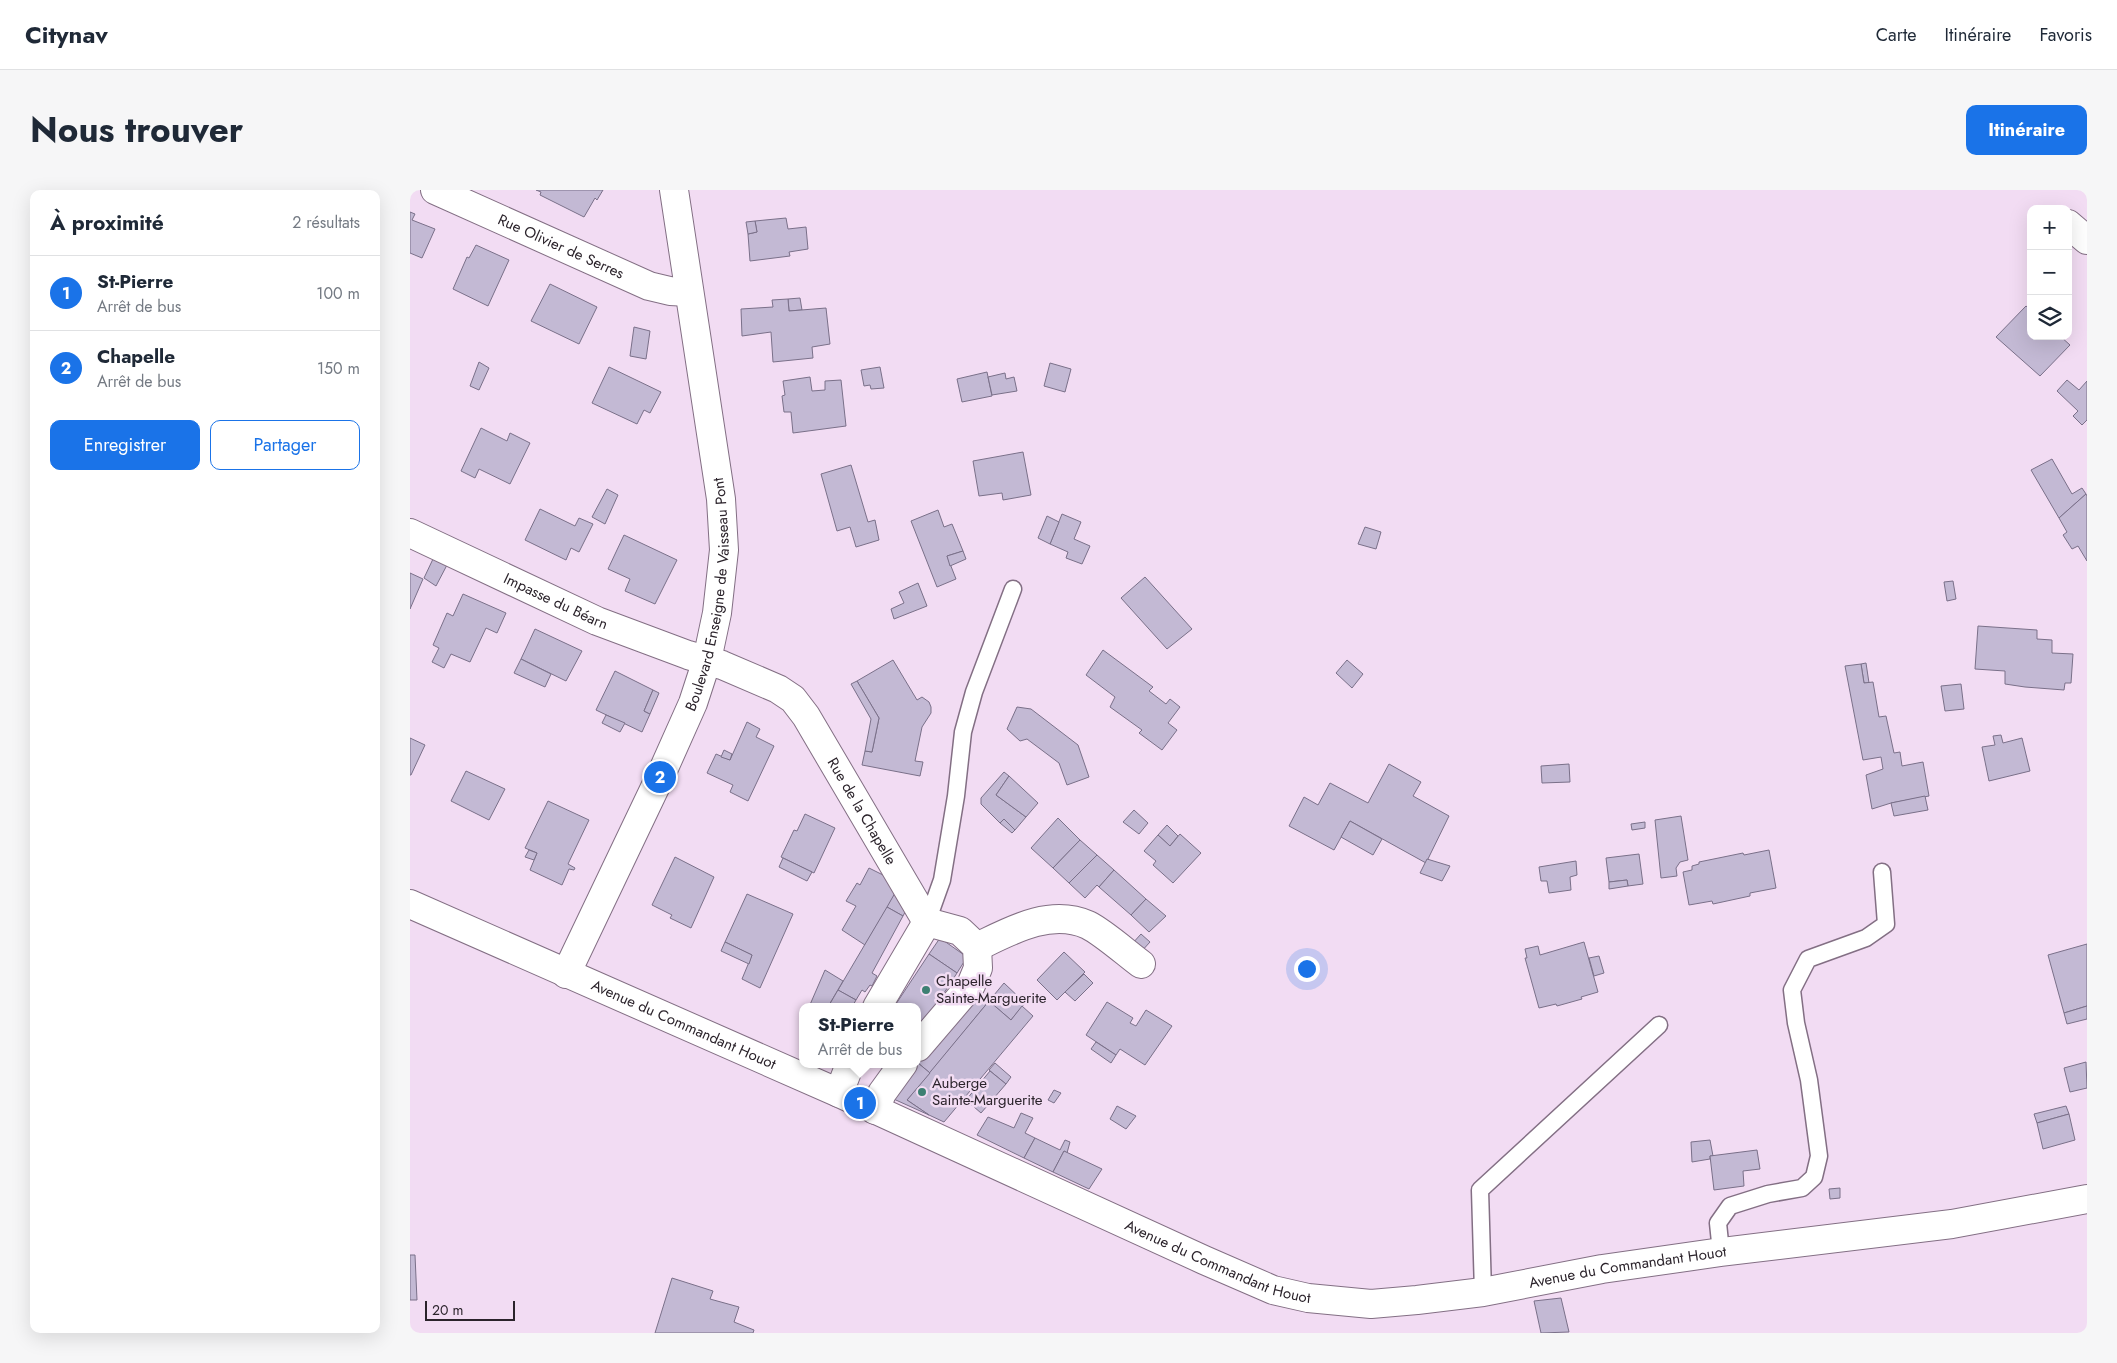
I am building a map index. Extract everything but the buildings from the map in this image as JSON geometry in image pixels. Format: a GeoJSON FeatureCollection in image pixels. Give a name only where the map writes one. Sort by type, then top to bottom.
{"type":"FeatureCollection","features":[{"type":"Feature","properties":{"kind":"street","name":"Rue Olivier de Serres"},"geometry":{"type":"LineString","coordinates":[[436,190],[649,286],[670,291],[689,292]]}},
{"type":"Feature","properties":{"kind":"street","name":"Boulevard Enseigne de Vaisseau Pont"},"geometry":{"type":"LineString","coordinates":[[566,974],[660,777],[692,703],[707,660],[717,613],[724,550],[720,490],[674,190]]}},
{"type":"Feature","properties":{"kind":"street"},"geometry":{"type":"LineString","coordinates":[[2072,227],[2087,240]]}},
{"type":"Feature","properties":{"kind":"street","name":"Impasse du Béarn"},"geometry":{"type":"LineString","coordinates":[[410,532],[597,621],[707,660]]}},
{"type":"Feature","properties":{"kind":"street","name":"Rue de la Chapelle"},"geometry":{"type":"LineString","coordinates":[[707,660],[722,664],[778,689],[793,699],[806,716],[927,922]]}},
{"type":"Feature","properties":{"kind":"street","name":"Avenue du Commandant Houot"},"geometry":{"type":"LineString","coordinates":[[410,904],[839,1093],[1273,1290],[1342,1303],[1371,1304],[1483,1292],[1602,1269],[1721,1252],[1952,1224],[2087,1199]]}},
{"type":"Feature","properties":{"kind":"street"},"geometry":{"type":"LineString","coordinates":[[977,947],[1021,926],[1042,921],[1071,920],[1088,926],[1141,964]]}},
{"type":"Feature","properties":{"kind":"street"},"geometry":{"type":"LineString","coordinates":[[879,1003],[927,922],[960,931],[977,947],[978,968],[971,985],[921,1043]]}},
{"type":"Feature","properties":{"kind":"street"},"geometry":{"type":"LineString","coordinates":[[839,1093],[848,1068]]}},
{"type":"Feature","properties":{"kind":"street"},"geometry":{"type":"LineString","coordinates":[[875,1110],[882,1093],[899,1068]]}},
{"type":"Feature","properties":{"kind":"lane"},"geometry":{"type":"LineString","coordinates":[[927,922],[942,880],[956,796],[963,732],[974,692],[1013,589]]}},
{"type":"Feature","properties":{"kind":"lane"},"geometry":{"type":"LineString","coordinates":[[1721,1252],[1718,1223],[1730,1206],[1768,1194],[1802,1188],[1814,1176],[1819,1156],[1809,1080],[1796,1023],[1792,990],[1808,959],[1866,938],[1886,924],[1882,872]]}},
{"type":"Feature","properties":{"kind":"lane"},"geometry":{"type":"LineString","coordinates":[[1483,1292],[1480,1190],[1659,1025]]}},
{"type":"Feature","properties":{"kind":"place","name":"Chapelle"},"geometry":{"type":"Point","coordinates":[660,777]}},
{"type":"Feature","properties":{"kind":"place","name":"Chapelle Sainte-Marguerite"},"geometry":{"type":"Point","coordinates":[926,990]}},
{"type":"Feature","properties":{"kind":"place","name":"Auberge Sainte-Marguerite"},"geometry":{"type":"Point","coordinates":[922,1092]}},
{"type":"Feature","properties":{"kind":"place","name":"St-Pierre"},"geometry":{"type":"Point","coordinates":[860,1103]}}]}
